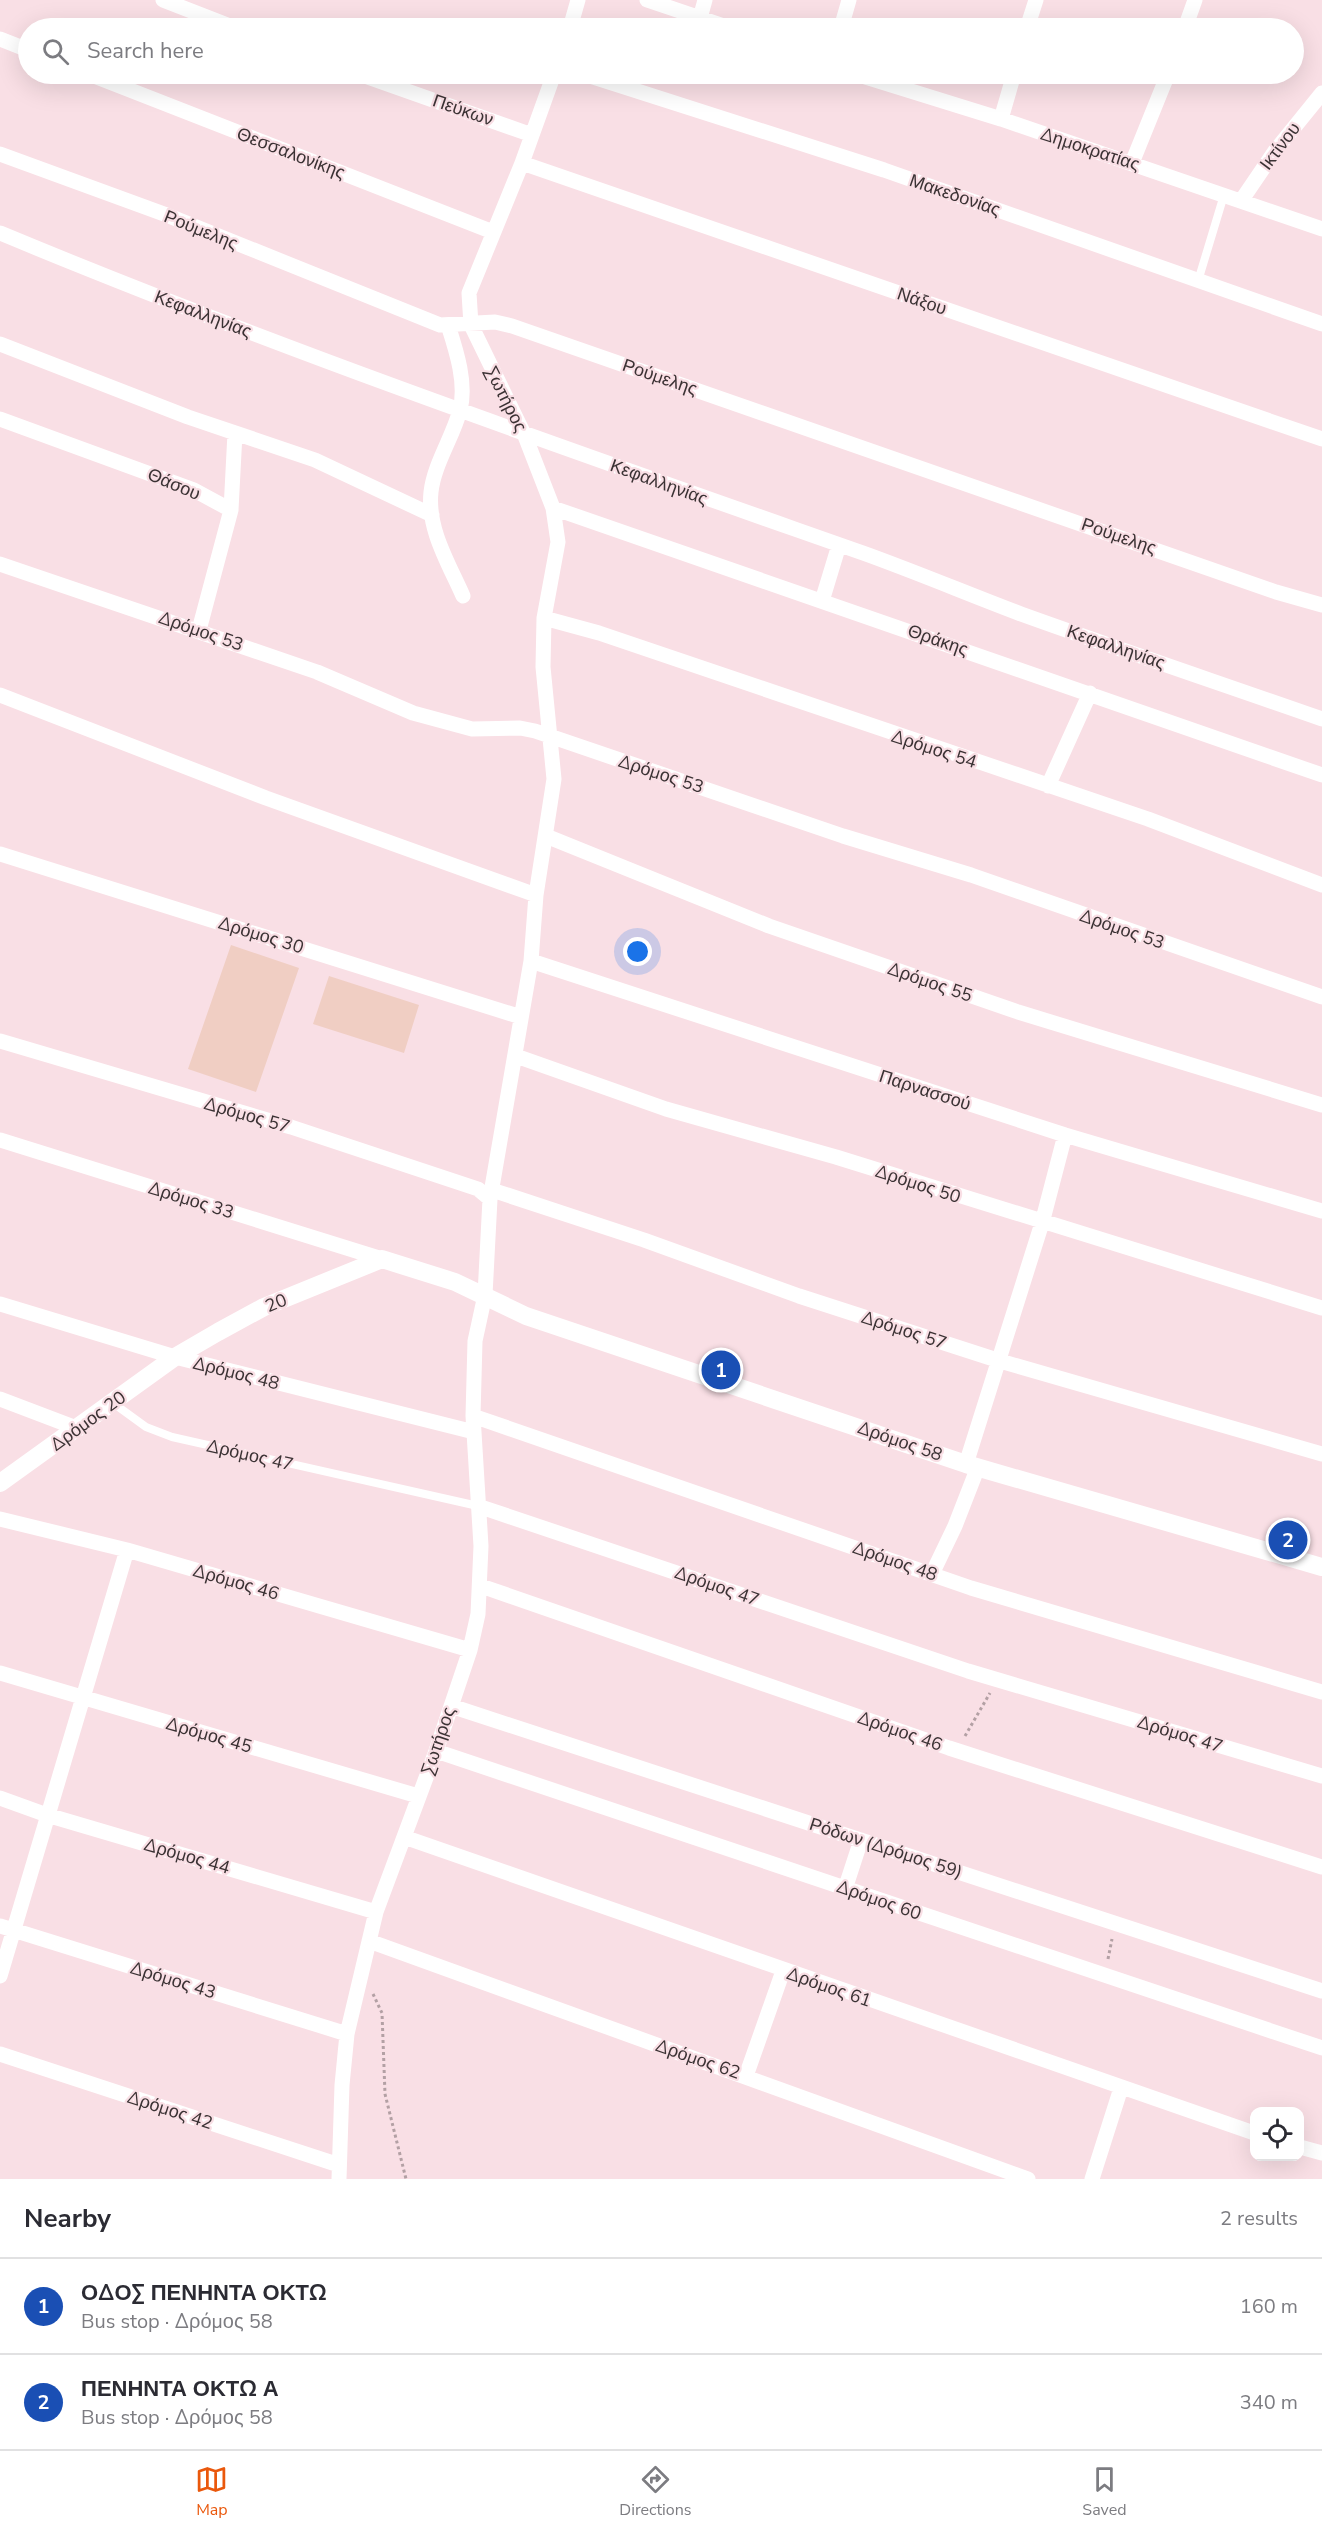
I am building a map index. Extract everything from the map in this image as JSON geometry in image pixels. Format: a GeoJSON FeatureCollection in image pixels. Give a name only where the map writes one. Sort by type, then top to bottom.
{"type":"FeatureCollection","features":[{"type":"Feature","properties":{"kind":"street"},"geometry":{"type":"LineString","coordinates":[[163,0],[209,18]]}},
{"type":"Feature","properties":{"kind":"street"},"geometry":{"type":"LineString","coordinates":[[573,18],[578,0]]}},
{"type":"Feature","properties":{"kind":"street"},"geometry":{"type":"LineString","coordinates":[[647,0],[700,18],[705,0]]}},
{"type":"Feature","properties":{"kind":"street"},"geometry":{"type":"LineString","coordinates":[[844,18],[849,0]]}},
{"type":"Feature","properties":{"kind":"street"},"geometry":{"type":"LineString","coordinates":[[1030,18],[1036,0]]}},
{"type":"Feature","properties":{"kind":"street"},"geometry":{"type":"LineString","coordinates":[[1189,18],[1195,0]]}},
{"type":"Feature","properties":{"kind":"street"},"geometry":{"type":"LineString","coordinates":[[0,39],[18,46]]}},
{"type":"Feature","properties":{"kind":"street","name":"Θεσσαλονίκης"},"geometry":{"type":"LineString","coordinates":[[115,84],[493,232]]}},
{"type":"Feature","properties":{"kind":"street","name":"Πεύκων"},"geometry":{"type":"LineString","coordinates":[[387,84],[532,135]]}},
{"type":"Feature","properties":{"kind":"street","name":"Σωτήρος"},"geometry":{"type":"LineString","coordinates":[[339,2172],[347,2034],[376,1912],[436,1751],[470,1650],[481,1586],[473,1416],[475,1341],[485,1295],[491,1195],[531,961],[536,895],[554,779],[552,738],[543,667],[544,618],[558,550],[553,508],[525,436],[471,325],[469,293],[522,163],[550,84]]}},
{"type":"Feature","properties":{"kind":"street","name":"Μακεδονίας"},"geometry":{"type":"LineString","coordinates":[[615,84],[884,170],[1322,324]]}},
{"type":"Feature","properties":{"kind":"street","name":"Δημοκρατίας"},"geometry":{"type":"LineString","coordinates":[[888,84],[1001,119],[1322,229]]}},
{"type":"Feature","properties":{"kind":"street"},"geometry":{"type":"LineString","coordinates":[[1001,119],[1011,84]]}},
{"type":"Feature","properties":{"kind":"street"},"geometry":{"type":"LineString","coordinates":[[1132,163],[1164,84]]}},
{"type":"Feature","properties":{"kind":"street","name":"Ικτίνου"},"geometry":{"type":"LineString","coordinates":[[1241,201],[1275,151],[1322,93]]}},
{"type":"Feature","properties":{"kind":"street","name":"Ρούμελης"},"geometry":{"type":"LineString","coordinates":[[0,154],[164,214],[440,325],[495,322],[512,326],[1276,592],[1322,605]]}},
{"type":"Feature","properties":{"kind":"street","name":"Νάξου"},"geometry":{"type":"LineString","coordinates":[[522,163],[1322,439]]}},
{"type":"Feature","properties":{"kind":"street","name":"Κεφαλληνίας"},"geometry":{"type":"LineString","coordinates":[[0,233],[203,315],[356,373],[461,409],[525,436],[839,545],[1022,614],[1322,719]]}},
{"type":"Feature","properties":{"kind":"street"},"geometry":{"type":"LineString","coordinates":[[448,325],[462,384],[461,409],[431,491],[432,514],[434,529],[463,596]]}},
{"type":"Feature","properties":{"kind":"street"},"geometry":{"type":"LineString","coordinates":[[0,344],[235,433],[315,460],[432,514]]}},
{"type":"Feature","properties":{"kind":"street","name":"Θάσου"},"geometry":{"type":"LineString","coordinates":[[0,418],[194,490],[231,510]]}},
{"type":"Feature","properties":{"kind":"street"},"geometry":{"type":"LineString","coordinates":[[199,630],[231,510],[235,433]]}},
{"type":"Feature","properties":{"kind":"street","name":"Θράκης"},"geometry":{"type":"LineString","coordinates":[[553,508],[1322,775]]}},
{"type":"Feature","properties":{"kind":"street"},"geometry":{"type":"LineString","coordinates":[[822,601],[839,545]]}},
{"type":"Feature","properties":{"kind":"street","name":"Δρόμος 53"},"geometry":{"type":"LineString","coordinates":[[0,564],[317,672],[413,714],[472,729],[520,728],[843,836],[971,875],[1322,997]]}},
{"type":"Feature","properties":{"kind":"street","name":"Δρόμος 54"},"geometry":{"type":"LineString","coordinates":[[544,618],[600,633],[1148,819],[1322,885]]}},
{"type":"Feature","properties":{"kind":"street"},"geometry":{"type":"LineString","coordinates":[[1048,786],[1090,693]]}},
{"type":"Feature","properties":{"kind":"street"},"geometry":{"type":"LineString","coordinates":[[0,695],[266,798],[536,895]]}},
{"type":"Feature","properties":{"kind":"street","name":"Δρόμος 55"},"geometry":{"type":"LineString","coordinates":[[546,836],[769,926],[1018,1012],[1322,1105]]}},
{"type":"Feature","properties":{"kind":"street","name":"Δρόμος 30"},"geometry":{"type":"LineString","coordinates":[[0,855],[521,1017]]}},
{"type":"Feature","properties":{"kind":"street","name":"Παρνασσού"},"geometry":{"type":"LineString","coordinates":[[531,961],[1065,1135],[1322,1211]]}},
{"type":"Feature","properties":{"kind":"street","name":"Δρόμος 57"},"geometry":{"type":"LineString","coordinates":[[0,1041],[291,1127],[491,1195],[644,1240],[799,1296],[1000,1361],[1322,1454]]}},
{"type":"Feature","properties":{"kind":"street","name":"Δρόμος 50"},"geometry":{"type":"LineString","coordinates":[[516,1056],[666,1108],[836,1157],[1042,1224],[1322,1308]]}},
{"type":"Feature","properties":{"kind":"street"},"geometry":{"type":"LineString","coordinates":[[932,1574],[956,1526],[1000,1361],[1042,1224],[1065,1135]]}},
{"type":"Feature","properties":{"kind":"street","name":"Δρόμος 33"},"geometry":{"type":"LineString","coordinates":[[0,1140],[382,1259]]}},
{"type":"Feature","properties":{"kind":"street","name":"Δρόμος 58"},"geometry":{"type":"LineString","coordinates":[[382,1259],[455,1282],[526,1316],[972,1465],[1322,1567]]}},
{"type":"Feature","properties":{"kind":"street","name":"20"},"geometry":{"type":"LineString","coordinates":[[175,1357],[264,1307],[382,1259]]}},
{"type":"Feature","properties":{"kind":"street","name":"Δρόμος 48"},"geometry":{"type":"LineString","coordinates":[[0,1304],[175,1357],[474,1432]]}},
{"type":"Feature","properties":{"kind":"street","name":"Δρόμος 20"},"geometry":{"type":"LineString","coordinates":[[0,1483],[79,1429],[175,1357]]}},
{"type":"Feature","properties":{"kind":"street"},"geometry":{"type":"LineString","coordinates":[[0,1399],[79,1429]]}},
{"type":"Feature","properties":{"kind":"street","name":"Δρόμος 48"},"geometry":{"type":"LineString","coordinates":[[473,1416],[932,1574],[1322,1692]]}},
{"type":"Feature","properties":{"kind":"street","name":"Δρόμος 47"},"geometry":{"type":"LineString","coordinates":[[478,1506],[997,1679],[1322,1776]]}},
{"type":"Feature","properties":{"kind":"street","name":"Δρόμος 46"},"geometry":{"type":"LineString","coordinates":[[0,1519],[127,1550],[470,1650]]}},
{"type":"Feature","properties":{"kind":"street"},"geometry":{"type":"LineString","coordinates":[[0,1976],[7,1928],[47,1815],[127,1550]]}},
{"type":"Feature","properties":{"kind":"street","name":"Δρόμος 46"},"geometry":{"type":"LineString","coordinates":[[481,1586],[955,1750],[1322,1867]]}},
{"type":"Feature","properties":{"kind":"street","name":"Δρόμος 45"},"geometry":{"type":"LineString","coordinates":[[0,1673],[418,1796]]}},
{"type":"Feature","properties":{"kind":"street","name":"Ρόδων (Δρόμος 59)"},"geometry":{"type":"LineString","coordinates":[[450,1706],[1322,1990]]}},
{"type":"Feature","properties":{"kind":"street","name":"Δρόμος 60"},"geometry":{"type":"LineString","coordinates":[[436,1751],[1322,2048]]}},
{"type":"Feature","properties":{"kind":"street","name":"Δρόμος 44"},"geometry":{"type":"LineString","coordinates":[[0,1798],[47,1815],[376,1912]]}},
{"type":"Feature","properties":{"kind":"street","name":"Δρόμος 61"},"geometry":{"type":"LineString","coordinates":[[404,1838],[1250,2132]]}},
{"type":"Feature","properties":{"kind":"street"},"geometry":{"type":"LineString","coordinates":[[845,1889],[861,1840]]}},
{"type":"Feature","properties":{"kind":"street","name":"Δρόμος 43"},"geometry":{"type":"LineString","coordinates":[[7,1928],[347,2034]]}},
{"type":"Feature","properties":{"kind":"street","name":"Δρόμος 62"},"geometry":{"type":"LineString","coordinates":[[369,1941],[1028,2179]]}},
{"type":"Feature","properties":{"kind":"street"},"geometry":{"type":"LineString","coordinates":[[746,2076],[783,1971]]}},
{"type":"Feature","properties":{"kind":"street","name":"Δρόμος 42"},"geometry":{"type":"LineString","coordinates":[[0,2054],[339,2172]]}},
{"type":"Feature","properties":{"kind":"street"},"geometry":{"type":"LineString","coordinates":[[1092,2179],[1121,2088]]}},
{"type":"Feature","properties":{"kind":"street"},"geometry":{"type":"LineString","coordinates":[[1304,2148],[1322,2153]]}},
{"type":"Feature","properties":{"kind":"lane"},"geometry":{"type":"LineString","coordinates":[[1198,280],[1224,195]]}},
{"type":"Feature","properties":{"kind":"lane","name":"Δρόμος 47"},"geometry":{"type":"LineString","coordinates":[[113,1403],[146,1427],[172,1437],[478,1506]]}},
{"type":"Feature","properties":{"kind":"path"},"geometry":{"type":"LineString","coordinates":[[955,1750],[976,1721],[997,1679]]}},
{"type":"Feature","properties":{"kind":"path"},"geometry":{"type":"LineString","coordinates":[[1104,1975],[1112,1941],[1113,1923]]}},
{"type":"Feature","properties":{"kind":"path"},"geometry":{"type":"LineString","coordinates":[[361,1974],[382,2013],[385,2094],[406,2179]]}},
{"type":"Feature","properties":{"kind":"shaded area"},"geometry":{"type":"Polygon","coordinates":[[[231,945],[299,968],[256,1092],[188,1069],[231,945]]]}},
{"type":"Feature","properties":{"kind":"shaded area"},"geometry":{"type":"Polygon","coordinates":[[[329,976],[419,1005],[404,1053],[313,1024],[329,976]]]}},
{"type":"Feature","properties":{"kind":"place","name":"ΟΔΟΣ ΠΕΝΗΝΤΑ ΟΚΤΩ"},"geometry":{"type":"Point","coordinates":[721,1370]}},
{"type":"Feature","properties":{"kind":"place","name":"ΠΕΝΗΝΤΑ ΟΚΤΩ Α"},"geometry":{"type":"Point","coordinates":[1288,1540]}}]}
